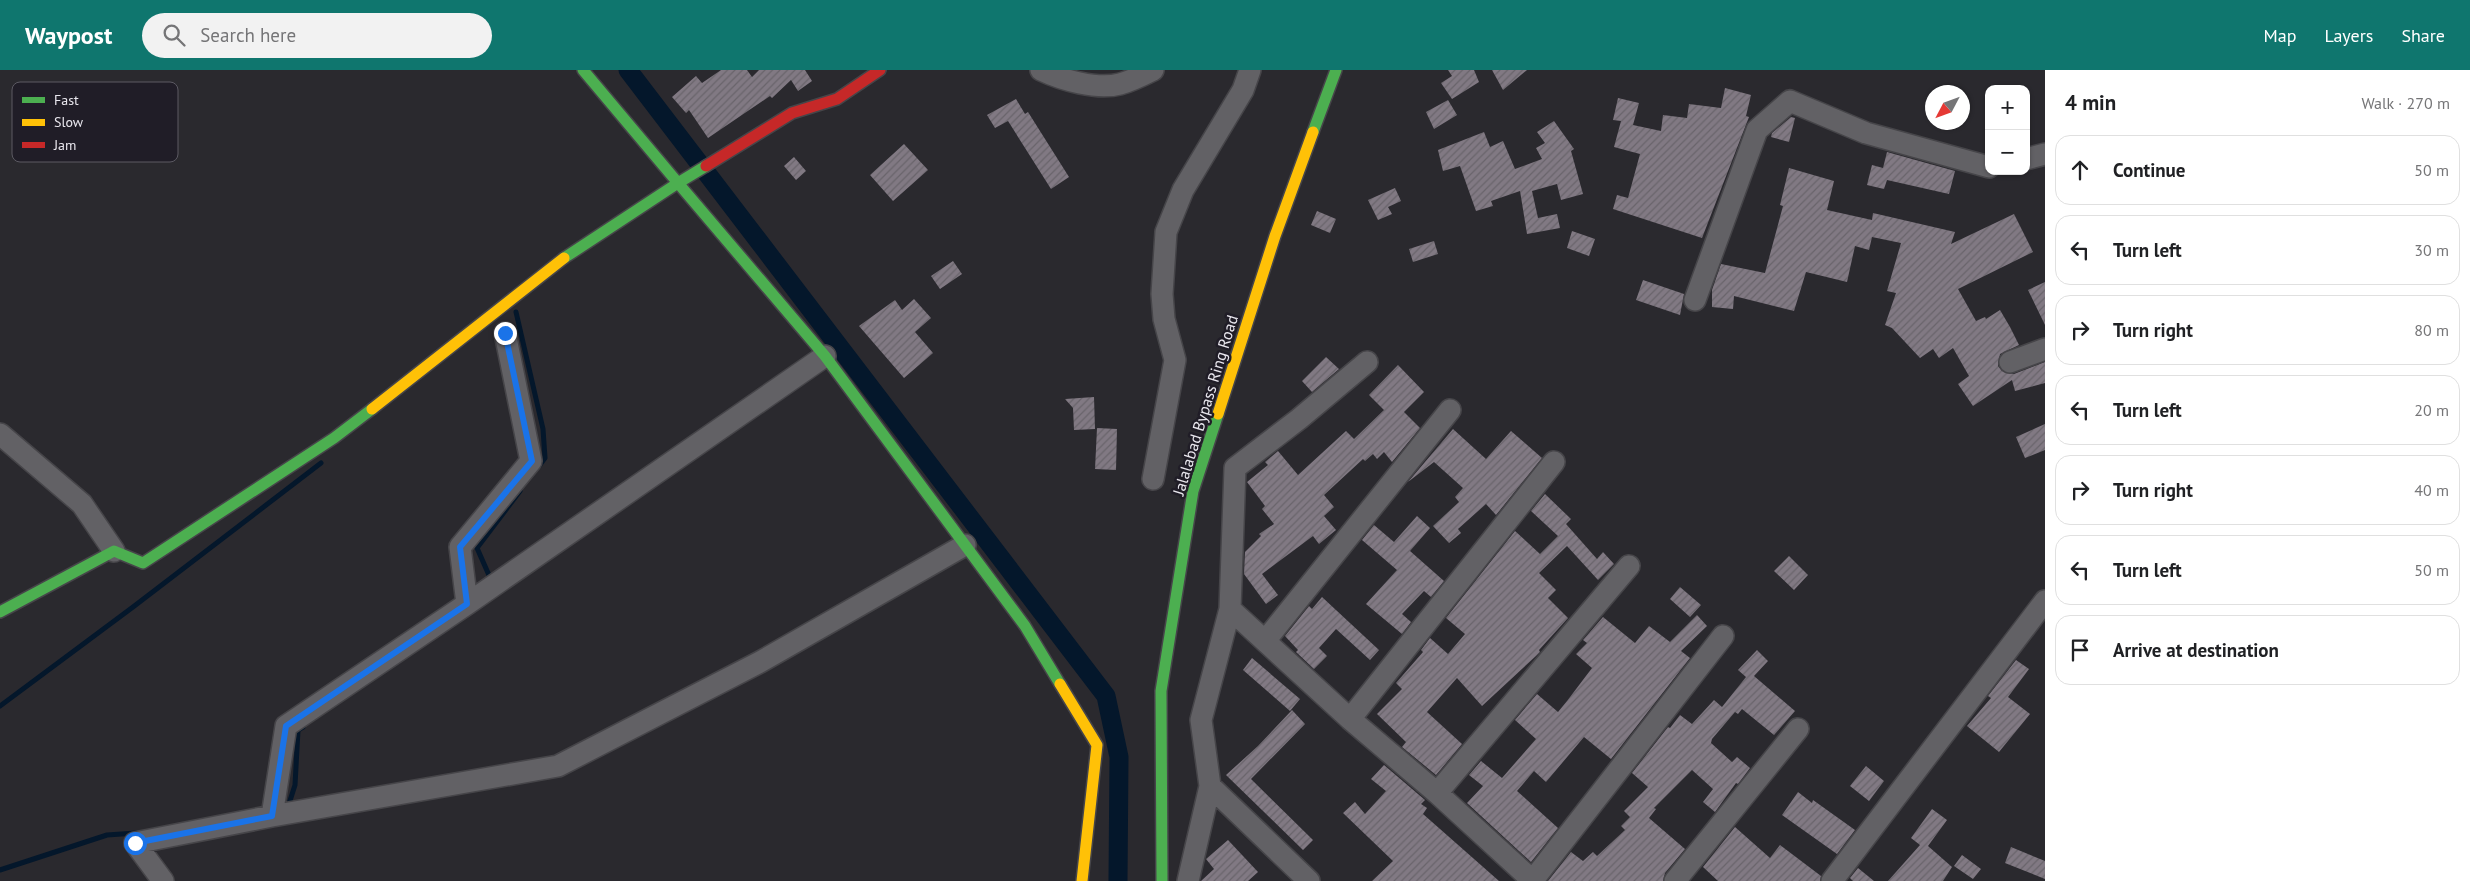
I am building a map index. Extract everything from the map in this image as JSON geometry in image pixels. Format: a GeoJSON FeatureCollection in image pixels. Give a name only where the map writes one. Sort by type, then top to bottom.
{"type":"FeatureCollection","features":[{"type":"Feature","properties":{"kind":"main road"},"geometry":{"type":"LineString","coordinates":[[583,70],[825,356],[1025,626],[1097,745],[1082,881]]}},
{"type":"Feature","properties":{"kind":"main road"},"geometry":{"type":"LineString","coordinates":[[0,612],[114,550],[143,563],[334,438],[571,253],[678,183],[792,113],[837,100],[880,70]]}},
{"type":"Feature","properties":{"kind":"main road","name":"Jalalabad Bypass Ring Road"},"geometry":{"type":"LineString","coordinates":[[1162,881],[1161,690],[1193,491],[1275,236],[1336,70]]}},
{"type":"Feature","properties":{"kind":"street"},"geometry":{"type":"LineString","coordinates":[[1040,70],[1058,78],[1088,84],[1120,84],[1153,70]]}},
{"type":"Feature","properties":{"kind":"street"},"geometry":{"type":"LineString","coordinates":[[1153,479],[1176,360],[1164,319],[1162,294],[1166,232],[1183,190],[1243,90],[1250,70]]}},
{"type":"Feature","properties":{"kind":"street"},"geometry":{"type":"LineString","coordinates":[[1695,300],[1757,130],[1790,101],[1866,133],[1985,166]]}},
{"type":"Feature","properties":{"kind":"street"},"geometry":{"type":"LineString","coordinates":[[2030,158],[2045,154]]}},
{"type":"Feature","properties":{"kind":"street"},"geometry":{"type":"LineString","coordinates":[[467,604],[460,547],[532,461],[505,333]]}},
{"type":"Feature","properties":{"kind":"street"},"geometry":{"type":"LineString","coordinates":[[2010,362],[2045,349]]}},
{"type":"Feature","properties":{"kind":"street"},"geometry":{"type":"LineString","coordinates":[[272,816],[286,726],[467,604],[825,356]]}},
{"type":"Feature","properties":{"kind":"street"},"geometry":{"type":"LineString","coordinates":[[1188,881],[1210,786],[1201,720],[1230,608],[1235,468],[1367,362]]}},
{"type":"Feature","properties":{"kind":"street"},"geometry":{"type":"LineString","coordinates":[[1265,641],[1450,410]]}},
{"type":"Feature","properties":{"kind":"street"},"geometry":{"type":"LineString","coordinates":[[0,434],[82,504],[114,550]]}},
{"type":"Feature","properties":{"kind":"street"},"geometry":{"type":"LineString","coordinates":[[1350,719],[1554,462]]}},
{"type":"Feature","properties":{"kind":"street"},"geometry":{"type":"LineString","coordinates":[[163,881],[135,843],[272,816],[558,766],[760,662],[965,546]]}},
{"type":"Feature","properties":{"kind":"street"},"geometry":{"type":"LineString","coordinates":[[1437,793],[1629,566]]}},
{"type":"Feature","properties":{"kind":"street"},"geometry":{"type":"LineString","coordinates":[[1832,881],[2045,601]]}},
{"type":"Feature","properties":{"kind":"street"},"geometry":{"type":"LineString","coordinates":[[1230,608],[1350,719],[1437,793],[1533,881],[1723,636]]}},
{"type":"Feature","properties":{"kind":"street"},"geometry":{"type":"LineString","coordinates":[[1675,881],[1798,729]]}},
{"type":"Feature","properties":{"kind":"street"},"geometry":{"type":"LineString","coordinates":[[1210,786],[1309,881]]}},
{"type":"Feature","properties":{"kind":"building"},"geometry":{"type":"Polygon","coordinates":[[[721,70],[747,70],[752,77],[759,70],[805,70],[812,81],[798,91],[791,80],[772,98],[770,96],[708,138],[689,110],[686,113],[672,97],[696,76],[702,83],[721,70]]]}},
{"type":"Feature","properties":{"kind":"building"},"geometry":{"type":"Polygon","coordinates":[[[1448,70],[1474,70],[1479,82],[1452,99],[1441,83],[1452,76],[1448,70]]]}},
{"type":"Feature","properties":{"kind":"building"},"geometry":{"type":"Polygon","coordinates":[[[1492,70],[1527,70],[1503,90],[1492,70]]]}},
{"type":"Feature","properties":{"kind":"building"},"geometry":{"type":"Polygon","coordinates":[[[1725,88],[1751,95],[1746,116],[1749,117],[1702,238],[1613,209],[1617,195],[1628,198],[1640,154],[1614,147],[1621,121],[1613,120],[1618,98],[1639,103],[1633,125],[1661,131],[1663,115],[1687,118],[1689,104],[1721,108],[1725,88]]]}},
{"type":"Feature","properties":{"kind":"building"},"geometry":{"type":"Polygon","coordinates":[[[1016,99],[1025,114],[1028,112],[1069,177],[1051,189],[1008,121],[995,128],[987,115],[1016,99]]]}},
{"type":"Feature","properties":{"kind":"building"},"geometry":{"type":"Polygon","coordinates":[[[1448,100],[1457,115],[1434,129],[1426,112],[1448,100]]]}},
{"type":"Feature","properties":{"kind":"building"},"geometry":{"type":"Polygon","coordinates":[[[1791,117],[1795,118],[1789,142],[1771,137],[1772,133],[1791,117]]]}},
{"type":"Feature","properties":{"kind":"building"},"geometry":{"type":"Polygon","coordinates":[[[1554,121],[1574,149],[1571,151],[1583,194],[1561,200],[1557,184],[1532,191],[1538,218],[1557,214],[1560,228],[1527,234],[1520,191],[1491,201],[1493,206],[1476,211],[1460,166],[1443,171],[1438,150],[1484,132],[1490,147],[1503,141],[1515,169],[1542,159],[1536,148],[1545,143],[1537,132],[1554,121]]]}},
{"type":"Feature","properties":{"kind":"building"},"geometry":{"type":"Polygon","coordinates":[[[904,144],[928,170],[893,201],[870,175],[904,144]]]}},
{"type":"Feature","properties":{"kind":"building"},"geometry":{"type":"Polygon","coordinates":[[[1887,152],[1955,171],[1949,194],[1887,180],[1884,189],[1867,185],[1872,165],[1883,168],[1887,152]]]}},
{"type":"Feature","properties":{"kind":"building"},"geometry":{"type":"Polygon","coordinates":[[[794,157],[806,171],[796,180],[784,166],[794,157]]]}},
{"type":"Feature","properties":{"kind":"building"},"geometry":{"type":"Polygon","coordinates":[[[1789,168],[1834,181],[1827,210],[1872,220],[1873,213],[1955,232],[1951,244],[2014,214],[2033,252],[1958,289],[1976,321],[1985,317],[1986,319],[2000,310],[2010,327],[2019,345],[2000,354],[1998,366],[2002,371],[2014,374],[2045,362],[2045,383],[2015,391],[2012,380],[1973,406],[1958,384],[1969,376],[1953,348],[1939,358],[1933,349],[1920,358],[1892,328],[1885,325],[1896,293],[1887,291],[1901,243],[1872,237],[1869,250],[1855,246],[1847,282],[1806,272],[1794,311],[1734,296],[1733,309],[1712,307],[1712,290],[1721,264],[1765,273],[1783,206],[1780,205],[1789,168]]]}},
{"type":"Feature","properties":{"kind":"building"},"geometry":{"type":"Polygon","coordinates":[[[1395,188],[1401,201],[1388,207],[1392,214],[1378,220],[1368,200],[1395,188]]]}},
{"type":"Feature","properties":{"kind":"building"},"geometry":{"type":"Polygon","coordinates":[[[1317,211],[1336,219],[1330,233],[1311,225],[1317,211]]]}},
{"type":"Feature","properties":{"kind":"building"},"geometry":{"type":"Polygon","coordinates":[[[1572,231],[1595,239],[1589,256],[1567,248],[1572,231]]]}},
{"type":"Feature","properties":{"kind":"building"},"geometry":{"type":"Polygon","coordinates":[[[1434,241],[1438,254],[1413,262],[1409,249],[1434,241]]]}},
{"type":"Feature","properties":{"kind":"building"},"geometry":{"type":"Polygon","coordinates":[[[953,261],[962,274],[940,289],[931,276],[953,261]]]}},
{"type":"Feature","properties":{"kind":"building"},"geometry":{"type":"Polygon","coordinates":[[[1643,280],[1684,294],[1680,315],[1636,300],[1643,280]]]}},
{"type":"Feature","properties":{"kind":"building"},"geometry":{"type":"Polygon","coordinates":[[[2045,282],[2045,325],[2028,290],[2045,282]]]}},
{"type":"Feature","properties":{"kind":"building"},"geometry":{"type":"Polygon","coordinates":[[[914,299],[931,318],[915,332],[933,353],[904,378],[859,326],[895,300],[902,310],[914,299]]]}},
{"type":"Feature","properties":{"kind":"building"},"geometry":{"type":"Polygon","coordinates":[[[1326,357],[1339,369],[1312,392],[1302,381],[1326,357]]]}},
{"type":"Feature","properties":{"kind":"building"},"geometry":{"type":"Polygon","coordinates":[[[1398,365],[1424,392],[1404,412],[1420,428],[1392,462],[1384,452],[1377,459],[1373,454],[1365,461],[1363,459],[1324,495],[1334,507],[1324,516],[1336,530],[1319,544],[1313,536],[1262,574],[1278,595],[1266,604],[1244,574],[1245,552],[1261,536],[1259,534],[1274,524],[1262,509],[1265,506],[1247,482],[1268,465],[1265,462],[1278,451],[1298,475],[1346,431],[1354,439],[1384,410],[1369,395],[1398,365]]]}},
{"type":"Feature","properties":{"kind":"building"},"geometry":{"type":"Polygon","coordinates":[[[1094,397],[1095,429],[1074,430],[1073,408],[1065,399],[1094,397]]]}},
{"type":"Feature","properties":{"kind":"building"},"geometry":{"type":"Polygon","coordinates":[[[2045,424],[2045,450],[2025,458],[2016,437],[2045,424]]]}},
{"type":"Feature","properties":{"kind":"building"},"geometry":{"type":"Polygon","coordinates":[[[1097,428],[1117,429],[1116,470],[1095,469],[1097,428]]]}},
{"type":"Feature","properties":{"kind":"building"},"geometry":{"type":"Polygon","coordinates":[[[1453,429],[1486,459],[1511,431],[1542,458],[1496,515],[1486,504],[1458,529],[1461,533],[1449,543],[1433,526],[1459,502],[1455,497],[1463,488],[1434,462],[1408,482],[1453,429]]]}},
{"type":"Feature","properties":{"kind":"building"},"geometry":{"type":"Polygon","coordinates":[[[1545,494],[1571,519],[1566,524],[1597,559],[1603,552],[1614,564],[1598,580],[1567,546],[1539,573],[1556,590],[1548,598],[1568,618],[1539,650],[1540,652],[1482,706],[1457,678],[1427,712],[1462,744],[1436,775],[1402,747],[1406,742],[1377,714],[1402,689],[1396,683],[1423,652],[1421,650],[1430,638],[1448,654],[1465,634],[1446,618],[1515,531],[1540,554],[1558,536],[1531,511],[1545,494]]]}},
{"type":"Feature","properties":{"kind":"building"},"geometry":{"type":"Polygon","coordinates":[[[1417,516],[1430,528],[1410,551],[1444,581],[1431,597],[1424,591],[1402,614],[1411,622],[1402,634],[1366,604],[1397,570],[1362,540],[1374,525],[1394,542],[1417,516]]]}},
{"type":"Feature","properties":{"kind":"building"},"geometry":{"type":"Polygon","coordinates":[[[1789,556],[1808,575],[1794,590],[1774,571],[1789,556]]]}},
{"type":"Feature","properties":{"kind":"building"},"geometry":{"type":"Polygon","coordinates":[[[1680,587],[1701,605],[1690,617],[1670,599],[1680,587]]]}},
{"type":"Feature","properties":{"kind":"building"},"geometry":{"type":"Polygon","coordinates":[[[1322,597],[1379,650],[1370,660],[1336,629],[1319,648],[1327,656],[1314,669],[1296,652],[1298,650],[1285,636],[1309,606],[1312,609],[1322,597]]]}},
{"type":"Feature","properties":{"kind":"building"},"geometry":{"type":"Polygon","coordinates":[[[1697,615],[1707,626],[1681,651],[1690,658],[1611,759],[1584,737],[1546,782],[1534,771],[1517,791],[1558,828],[1531,862],[1467,803],[1483,786],[1469,775],[1481,761],[1502,778],[1536,739],[1515,720],[1537,694],[1558,712],[1592,668],[1576,654],[1587,643],[1583,640],[1603,617],[1635,643],[1649,626],[1670,642],[1697,615]]]}},
{"type":"Feature","properties":{"kind":"building"},"geometry":{"type":"Polygon","coordinates":[[[1757,650],[1768,661],[1754,676],[1795,711],[1774,735],[1742,709],[1738,714],[1735,712],[1712,739],[1711,743],[1732,762],[1737,757],[1750,768],[1738,784],[1736,783],[1715,812],[1703,802],[1713,789],[1692,770],[1654,808],[1656,809],[1649,818],[1685,849],[1665,873],[1663,881],[1548,881],[1571,852],[1583,861],[1593,852],[1597,856],[1625,830],[1621,826],[1630,817],[1624,811],[1648,787],[1632,773],[1668,727],[1670,728],[1680,715],[1692,724],[1714,700],[1722,707],[1746,677],[1738,670],[1757,650]]]}},
{"type":"Feature","properties":{"kind":"building"},"geometry":{"type":"Polygon","coordinates":[[[1252,658],[1300,699],[1290,711],[1243,670],[1252,658]]]}},
{"type":"Feature","properties":{"kind":"building"},"geometry":{"type":"Polygon","coordinates":[[[2016,660],[2029,669],[2008,697],[2030,714],[1999,752],[1967,726],[1991,698],[1988,696],[2016,660]]]}},
{"type":"Feature","properties":{"kind":"building"},"geometry":{"type":"Polygon","coordinates":[[[1292,710],[1305,724],[1251,779],[1313,840],[1303,850],[1226,775],[1258,746],[1292,710]]]}},
{"type":"Feature","properties":{"kind":"building"},"geometry":{"type":"Polygon","coordinates":[[[1384,765],[1425,800],[1421,804],[1427,808],[1423,814],[1499,881],[1372,881],[1393,861],[1343,813],[1355,802],[1365,814],[1386,791],[1371,779],[1384,765]]]}},
{"type":"Feature","properties":{"kind":"building"},"geometry":{"type":"Polygon","coordinates":[[[1866,766],[1884,781],[1869,801],[1850,786],[1866,766]]]}},
{"type":"Feature","properties":{"kind":"building"},"geometry":{"type":"Polygon","coordinates":[[[1798,792],[1812,803],[1813,800],[1855,830],[1837,854],[1782,815],[1798,792]]]}},
{"type":"Feature","properties":{"kind":"building"},"geometry":{"type":"Polygon","coordinates":[[[1932,809],[1947,820],[1928,846],[1952,867],[1943,881],[1888,881],[1920,845],[1911,838],[1932,809]]]}},
{"type":"Feature","properties":{"kind":"building"},"geometry":{"type":"Polygon","coordinates":[[[1735,827],[1770,858],[1780,845],[1821,876],[1820,881],[1718,881],[1703,867],[1735,827]]]}},
{"type":"Feature","properties":{"kind":"building"},"geometry":{"type":"Polygon","coordinates":[[[1228,840],[1258,872],[1248,881],[1201,881],[1214,869],[1206,859],[1228,840]]]}},
{"type":"Feature","properties":{"kind":"building"},"geometry":{"type":"Polygon","coordinates":[[[2011,847],[2045,861],[2045,879],[2005,863],[2011,847]]]}},
{"type":"Feature","properties":{"kind":"building"},"geometry":{"type":"Polygon","coordinates":[[[1962,855],[1981,869],[1973,879],[1954,866],[1962,855]]]}},
{"type":"Feature","properties":{"kind":"building"},"geometry":{"type":"Polygon","coordinates":[[[1858,868],[1874,881],[1853,881],[1850,878],[1858,868]]]}},
{"type":"Feature","properties":{"kind":"waterway"},"geometry":{"type":"LineString","coordinates":[[628,70],[1106,696],[1119,757],[1118,881]]}},
{"type":"Feature","properties":{"kind":"waterway"},"geometry":{"type":"LineString","coordinates":[[516,312],[543,429],[545,458],[539,466]]}},
{"type":"Feature","properties":{"kind":"waterway"},"geometry":{"type":"LineString","coordinates":[[0,706],[321,463]]}},
{"type":"Feature","properties":{"kind":"waterway"},"geometry":{"type":"LineString","coordinates":[[492,582],[477,548],[520,491]]}},
{"type":"Feature","properties":{"kind":"waterway"},"geometry":{"type":"LineString","coordinates":[[288,807],[295,785],[298,730],[303,727]]}},
{"type":"Feature","properties":{"kind":"waterway"},"geometry":{"type":"LineString","coordinates":[[0,870],[107,835],[136,833]]}},
{"type":"Feature","properties":{"kind":"traffic: fast"},"geometry":{"type":"LineString","coordinates":[[564,258],[678,183],[583,70]]}},
{"type":"Feature","properties":{"kind":"traffic: fast"},"geometry":{"type":"LineString","coordinates":[[1313,132],[1336,70]]}},
{"type":"Feature","properties":{"kind":"traffic: fast"},"geometry":{"type":"LineString","coordinates":[[706,166],[678,183],[825,356],[1025,626],[1060,684]]}},
{"type":"Feature","properties":{"kind":"traffic: fast"},"geometry":{"type":"LineString","coordinates":[[0,612],[114,551],[143,563],[334,438],[372,409]]}},
{"type":"Feature","properties":{"kind":"traffic: fast"},"geometry":{"type":"LineString","coordinates":[[1162,881],[1161,691],[1193,491],[1218,414]]}},
{"type":"Feature","properties":{"kind":"traffic: slow"},"geometry":{"type":"LineString","coordinates":[[1218,414],[1275,236],[1313,132]]}},
{"type":"Feature","properties":{"kind":"traffic: slow"},"geometry":{"type":"LineString","coordinates":[[372,409],[564,258]]}},
{"type":"Feature","properties":{"kind":"traffic: slow"},"geometry":{"type":"LineString","coordinates":[[1060,684],[1097,745],[1082,881]]}},
{"type":"Feature","properties":{"kind":"traffic: jam"},"geometry":{"type":"LineString","coordinates":[[706,166],[792,113],[837,99],[880,70]]}},
{"type":"Feature","properties":{"kind":"route"},"geometry":{"type":"LineString","coordinates":[[135,843],[272,816],[286,726],[467,604],[460,547],[532,461],[505,333]]}}]}
